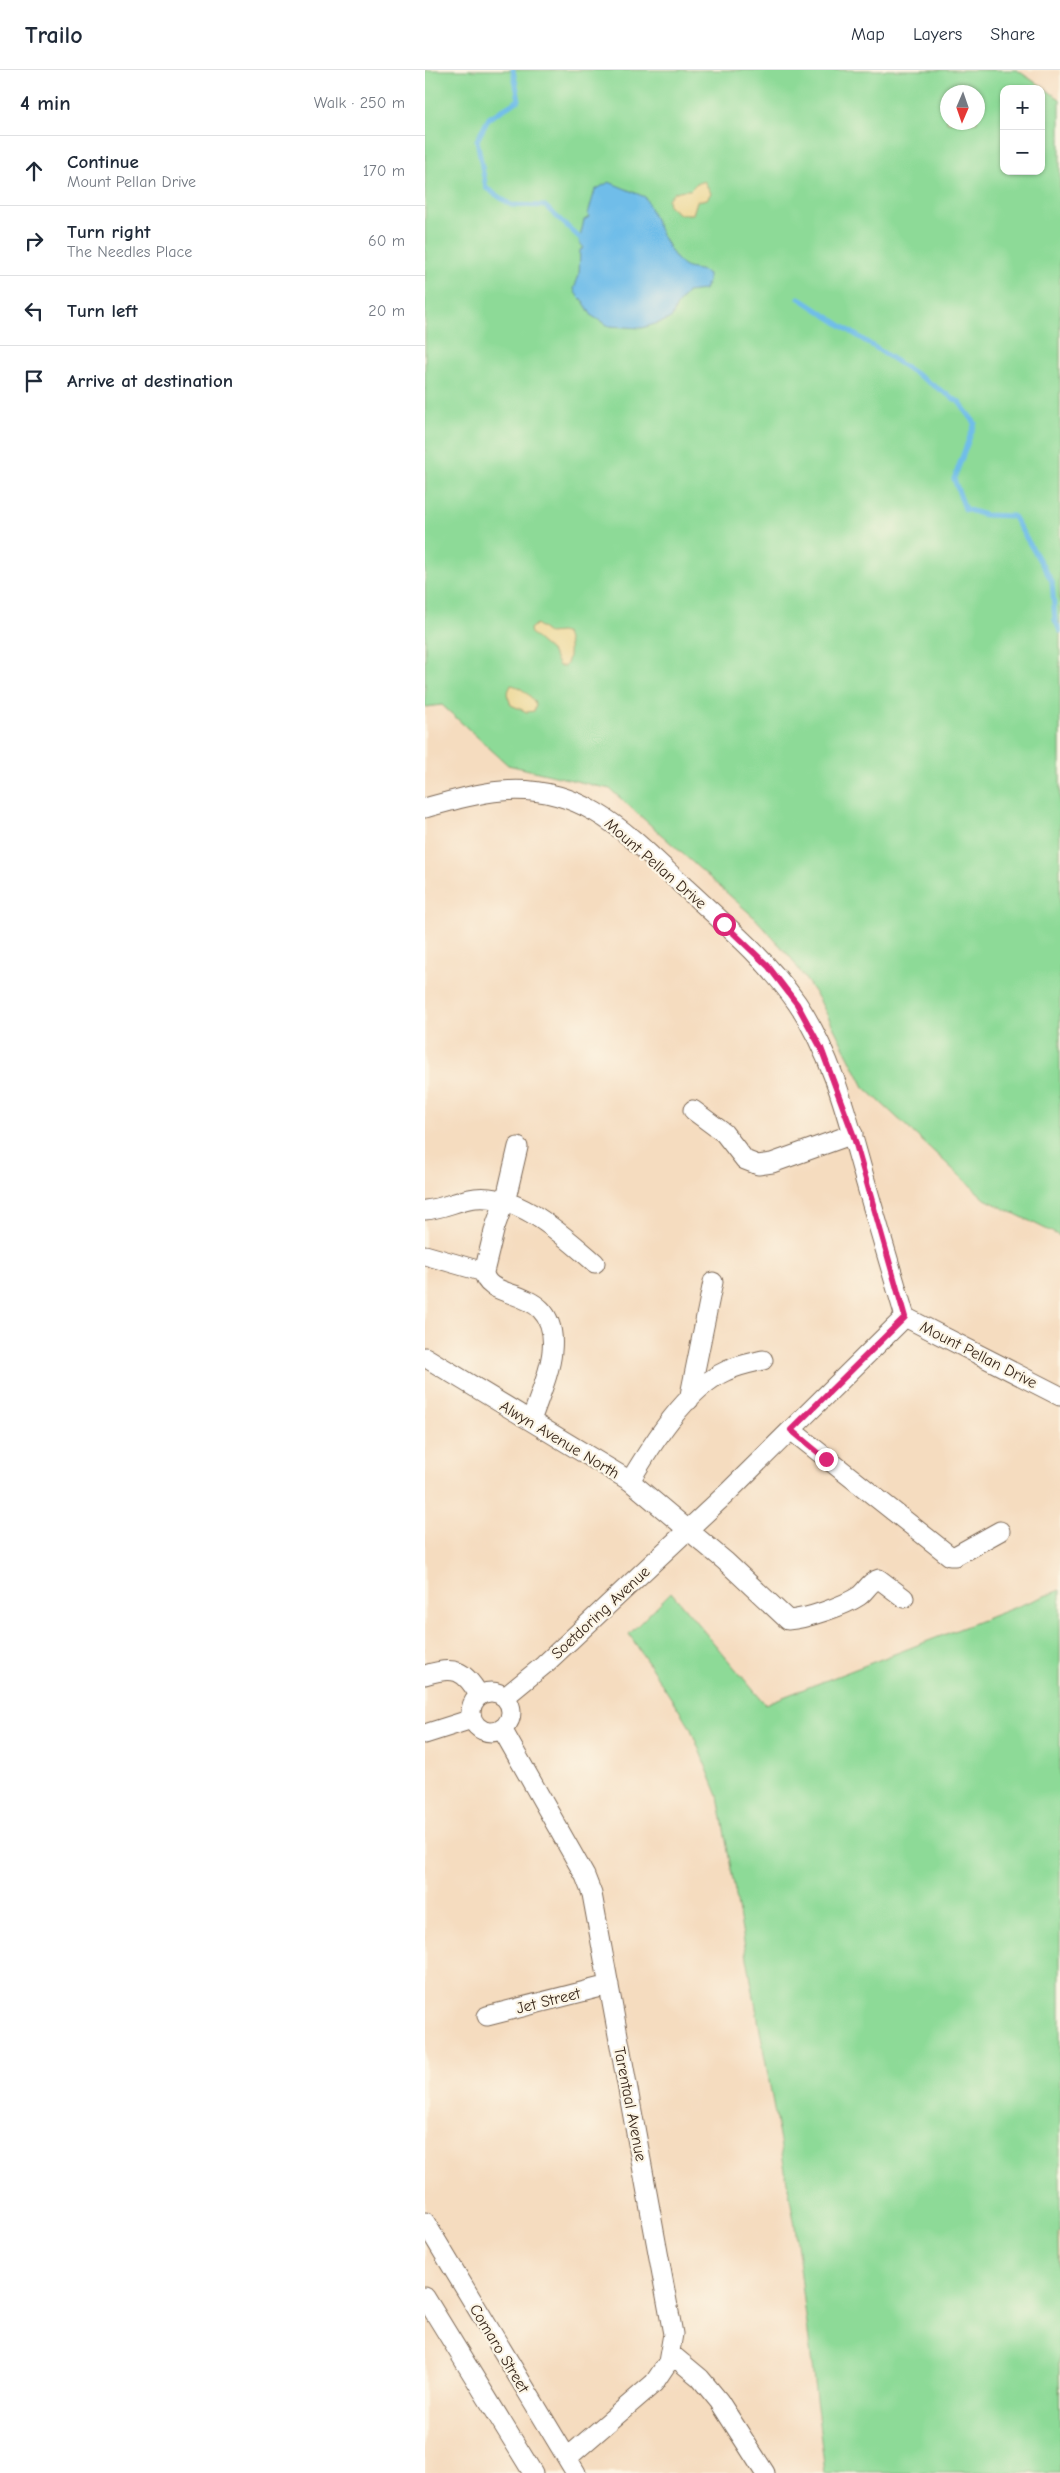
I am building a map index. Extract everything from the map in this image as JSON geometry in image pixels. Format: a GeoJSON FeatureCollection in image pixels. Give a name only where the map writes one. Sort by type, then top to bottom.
{"type":"FeatureCollection","features":[{"type":"Feature","properties":{"kind":"street","name":"Mount Pellan Drive"},"geometry":{"type":"LineString","coordinates":[[425,808],[490,792],[529,790],[563,796],[589,808],[611,822],[649,854],[768,966],[797,1004],[821,1048],[853,1134],[905,1317],[1060,1396]]}},
{"type":"Feature","properties":{"kind":"street"},"geometry":{"type":"LineString","coordinates":[[693,1110],[725,1134],[745,1160],[758,1165],[772,1163],[853,1134]]}},
{"type":"Feature","properties":{"kind":"street"},"geometry":{"type":"LineString","coordinates":[[518,1147],[484,1272],[484,1278],[491,1286],[523,1297],[540,1307],[545,1312],[551,1325],[553,1350],[531,1421]]}},
{"type":"Feature","properties":{"kind":"street"},"geometry":{"type":"LineString","coordinates":[[425,1210],[441,1209],[470,1198],[504,1202],[530,1212],[552,1227],[595,1263]]}},
{"type":"Feature","properties":{"kind":"street"},"geometry":{"type":"LineString","coordinates":[[425,1255],[484,1272]]}},
{"type":"Feature","properties":{"kind":"street"},"geometry":{"type":"LineString","coordinates":[[689,1400],[713,1282]]}},
{"type":"Feature","properties":{"kind":"street","name":"Soetdoring Avenue"},"geometry":{"type":"LineString","coordinates":[[505,1697],[544,1665],[690,1527],[905,1317]]}},
{"type":"Feature","properties":{"kind":"street","name":"Alwyn Avenue North"},"geometry":{"type":"LineString","coordinates":[[425,1357],[630,1480],[690,1527],[788,1620],[835,1608],[859,1596],[875,1580],[879,1579],[904,1598]]}},
{"type":"Feature","properties":{"kind":"street"},"geometry":{"type":"LineString","coordinates":[[630,1480],[656,1437],[703,1386],[726,1370],[763,1360]]}},
{"type":"Feature","properties":{"kind":"street"},"geometry":{"type":"LineString","coordinates":[[791,1430],[950,1556],[955,1556],[999,1530]]}},
{"type":"Feature","properties":{"kind":"street"},"geometry":{"type":"LineString","coordinates":[[425,1675],[440,1670],[455,1670],[469,1678],[479,1695]]}},
{"type":"Feature","properties":{"kind":"street"},"geometry":{"type":"LineString","coordinates":[[488,1692],[497,1693],[505,1697],[510,1705],[511,1714],[508,1722],[502,1729],[493,1732],[485,1731],[477,1726],[472,1719],[470,1710],[473,1702],[479,1695],[488,1692]]}},
{"type":"Feature","properties":{"kind":"street"},"geometry":{"type":"LineString","coordinates":[[425,1734],[472,1719]]}},
{"type":"Feature","properties":{"kind":"street","name":"Tarentaal Avenue"},"geometry":{"type":"LineString","coordinates":[[502,1729],[585,1876],[592,1894],[673,2334],[668,2362],[654,2383],[571,2466]]}},
{"type":"Feature","properties":{"kind":"street","name":"Jet Street"},"geometry":{"type":"LineString","coordinates":[[487,2016],[609,1985]]}},
{"type":"Feature","properties":{"kind":"street","name":"Comaro Street"},"geometry":{"type":"LineString","coordinates":[[425,2222],[571,2466]]}},
{"type":"Feature","properties":{"kind":"street"},"geometry":{"type":"LineString","coordinates":[[425,2297],[533,2473]]}},
{"type":"Feature","properties":{"kind":"street"},"geometry":{"type":"LineString","coordinates":[[670,2353],[700,2378],[719,2401],[765,2473]]}},
{"type":"Feature","properties":{"kind":"green space"},"geometry":{"type":"Polygon","coordinates":[[[425,70],[1017,70],[1039,85],[1000,85],[1000,175],[1045,175],[1045,89],[1060,99],[1060,1236],[985,1199],[864,1087],[819,999],[791,958],[755,918],[610,789],[508,765],[442,705],[425,707],[425,70]]]}},
{"type":"Feature","properties":{"kind":"green space"},"geometry":{"type":"Polygon","coordinates":[[[1060,1590],[1060,2231],[1058,2233],[1060,2473],[825,2473],[795,2226],[718,1796],[690,1727],[629,1634],[671,1592],[765,1704],[1060,1590]]]}},
{"type":"Feature","properties":{"kind":"sand"},"geometry":{"type":"Polygon","coordinates":[[[704,181],[711,193],[707,199],[697,201],[693,214],[679,214],[669,206],[668,199],[673,194],[690,190],[696,184],[704,181]]]}},
{"type":"Feature","properties":{"kind":"sand"},"geometry":{"type":"Polygon","coordinates":[[[536,624],[548,633],[561,632],[566,634],[569,651],[565,666],[559,666],[551,651],[531,634],[530,629],[536,624]]]}},
{"type":"Feature","properties":{"kind":"sand"},"geometry":{"type":"Polygon","coordinates":[[[511,685],[522,689],[532,698],[536,705],[534,711],[527,712],[511,705],[507,694],[511,685]]]}},
{"type":"Feature","properties":{"kind":"water"},"geometry":{"type":"Polygon","coordinates":[[[609,182],[645,197],[674,256],[683,266],[708,274],[708,281],[704,290],[687,292],[676,307],[672,317],[665,321],[642,328],[609,326],[592,316],[583,301],[576,294],[574,289],[579,275],[580,250],[584,248],[579,242],[584,220],[589,217],[588,214],[595,190],[609,182]]]}},
{"type":"Feature","properties":{"kind":"waterway"},"geometry":{"type":"LineString","coordinates":[[513,70],[519,100],[489,118],[477,140],[486,188],[511,205],[545,206],[580,238]]}},
{"type":"Feature","properties":{"kind":"waterway"},"geometry":{"type":"LineString","coordinates":[[799,298],[959,402],[975,423],[954,479],[965,509],[985,515],[1013,516],[1052,581],[1055,620],[1060,631]]}},
{"type":"Feature","properties":{"kind":"route"},"geometry":{"type":"LineString","coordinates":[[724,924],[768,966],[797,1004],[821,1048],[842,1099],[853,1134],[905,1317],[791,1430],[826,1459]]}}]}
